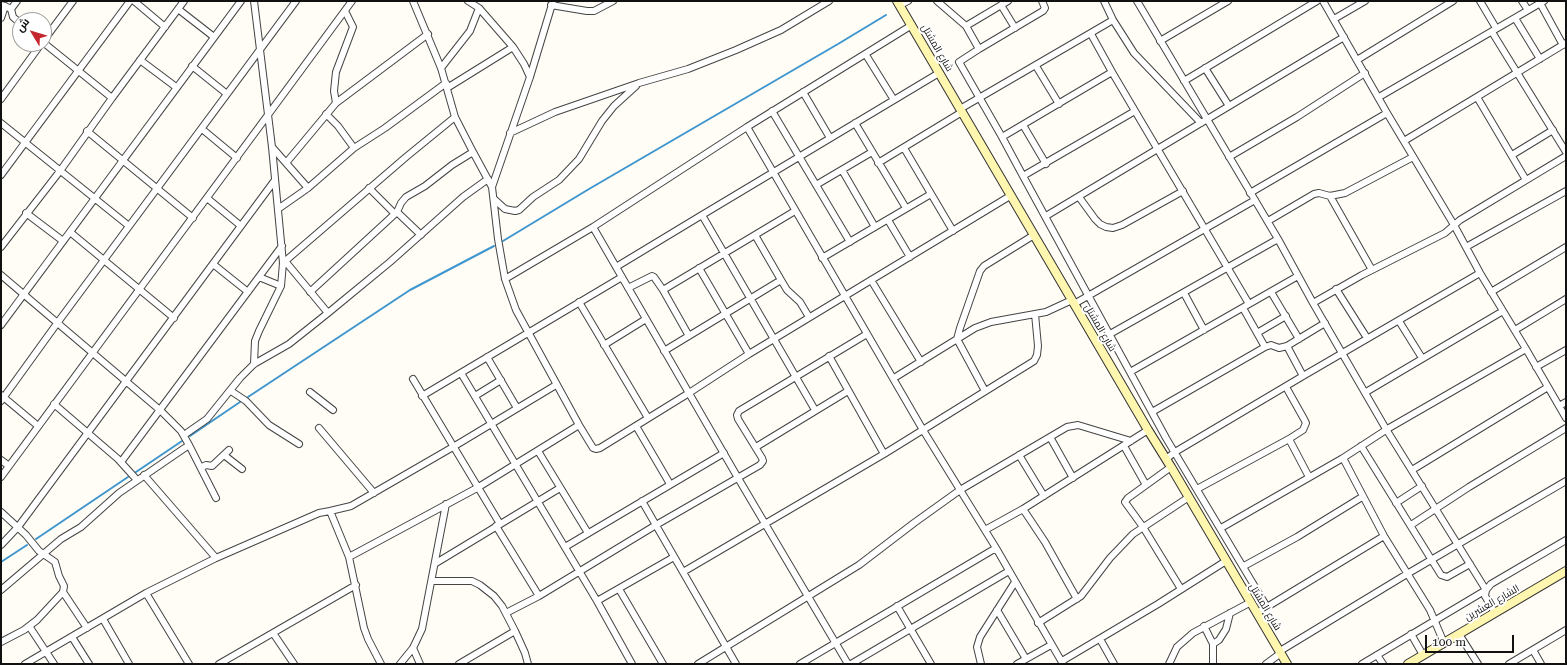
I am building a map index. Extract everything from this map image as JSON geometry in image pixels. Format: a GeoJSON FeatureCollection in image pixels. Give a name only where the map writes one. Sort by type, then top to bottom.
{"type":"FeatureCollection","features":[{"type":"Feature","properties":{"kind":"street"},"geometry":{"type":"LineString","coordinates":[[1,18],[6,6],[17,1]]}},
{"type":"Feature","properties":{"kind":"street"},"geometry":{"type":"LineString","coordinates":[[52,30],[73,1]]}},
{"type":"Feature","properties":{"kind":"street"},"geometry":{"type":"LineString","coordinates":[[1,175],[130,1]]}},
{"type":"Feature","properties":{"kind":"street"},"geometry":{"type":"LineString","coordinates":[[134,1],[165,27]]}},
{"type":"Feature","properties":{"kind":"street"},"geometry":{"type":"LineString","coordinates":[[1,247],[60,171],[87,131],[184,1]]}},
{"type":"Feature","properties":{"kind":"street"},"geometry":{"type":"LineString","coordinates":[[1,325],[241,1]]}},
{"type":"Feature","properties":{"kind":"street"},"geometry":{"type":"LineString","coordinates":[[254,1],[276,180],[284,262],[281,286],[259,331],[256,341],[254,364]]}},
{"type":"Feature","properties":{"kind":"street"},"geometry":{"type":"LineString","coordinates":[[38,426],[2,398],[296,1]]}},
{"type":"Feature","properties":{"kind":"street"},"geometry":{"type":"LineString","coordinates":[[1,477],[352,1]]}},
{"type":"Feature","properties":{"kind":"street"},"geometry":{"type":"LineString","coordinates":[[413,1],[441,68],[455,117],[492,187],[498,239],[505,279],[516,310],[578,425],[593,448],[596,449],[636,426],[773,339],[1010,196]]}},
{"type":"Feature","properties":{"kind":"street"},"geometry":{"type":"LineString","coordinates":[[468,1],[479,8],[513,47],[530,77]]}},
{"type":"Feature","properties":{"kind":"street"},"geometry":{"type":"LineString","coordinates":[[492,187],[530,77],[552,3],[587,11],[594,11],[613,1]]}},
{"type":"Feature","properties":{"kind":"street"},"geometry":{"type":"LineString","coordinates":[[510,133],[555,112],[639,83],[688,69],[736,50],[781,30],[829,1]]}},
{"type":"Feature","properties":{"kind":"street"},"geometry":{"type":"LineString","coordinates":[[898,3],[908,1]]}},
{"type":"Feature","properties":{"kind":"street"},"geometry":{"type":"LineString","coordinates":[[937,1],[966,26],[979,49]]}},
{"type":"Feature","properties":{"kind":"street"},"geometry":{"type":"LineString","coordinates":[[966,26],[1008,1]]}},
{"type":"Feature","properties":{"kind":"street"},"geometry":{"type":"LineString","coordinates":[[1042,1],[1045,8],[1043,11],[959,62],[1046,216],[1152,412],[1267,607]]}},
{"type":"Feature","properties":{"kind":"street"},"geometry":{"type":"LineString","coordinates":[[1104,1],[1127,44],[1141,62],[1201,123]]}},
{"type":"Feature","properties":{"kind":"street"},"geometry":{"type":"LineString","coordinates":[[1138,1],[1160,41],[1268,221],[1313,303],[1366,392],[1386,429],[1486,590]]}},
{"type":"Feature","properties":{"kind":"street"},"geometry":{"type":"LineString","coordinates":[[1160,41],[1228,1]]}},
{"type":"Feature","properties":{"kind":"street"},"geometry":{"type":"LineString","coordinates":[[1184,81],[1317,1]]}},
{"type":"Feature","properties":{"kind":"street"},"geometry":{"type":"LineString","coordinates":[[1323,1],[1365,72],[1387,113],[1454,225],[1491,292],[1566,418]]}},
{"type":"Feature","properties":{"kind":"street"},"geometry":{"type":"LineString","coordinates":[[1334,19],[1366,1]]}},
{"type":"Feature","properties":{"kind":"street"},"geometry":{"type":"LineString","coordinates":[[1357,60],[1453,1]]}},
{"type":"Feature","properties":{"kind":"street"},"geometry":{"type":"LineString","coordinates":[[1480,1],[1517,73],[1566,152]]}},
{"type":"Feature","properties":{"kind":"street"},"geometry":{"type":"LineString","coordinates":[[1522,1],[1528,10]]}},
{"type":"Feature","properties":{"kind":"street"},"geometry":{"type":"LineString","coordinates":[[1379,97],[1542,2],[1565,44],[1404,141]]}},
{"type":"Feature","properties":{"kind":"street","name":"شارع المشتل"},"geometry":{"type":"LineString","coordinates":[[898,3],[1148,430],[1288,664]]}},
{"type":"Feature","properties":{"kind":"street"},"geometry":{"type":"LineString","coordinates":[[1001,5],[1015,28]]}},
{"type":"Feature","properties":{"kind":"street"},"geometry":{"type":"LineString","coordinates":[[6,6],[12,15]]}},
{"type":"Feature","properties":{"kind":"street"},"geometry":{"type":"LineString","coordinates":[[441,68],[470,31],[479,8]]}},
{"type":"Feature","properties":{"kind":"street"},"geometry":{"type":"LineString","coordinates":[[178,9],[214,36]]}},
{"type":"Feature","properties":{"kind":"street"},"geometry":{"type":"LineString","coordinates":[[336,103],[334,91],[336,72],[353,26],[345,11]]}},
{"type":"Feature","properties":{"kind":"street"},"geometry":{"type":"LineString","coordinates":[[1516,18],[1540,59]]}},
{"type":"Feature","properties":{"kind":"street"},"geometry":{"type":"LineString","coordinates":[[878,163],[904,148],[980,98],[1113,20]]}},
{"type":"Feature","properties":{"kind":"street"},"geometry":{"type":"LineString","coordinates":[[505,279],[593,226],[746,127],[912,25]]}},
{"type":"Feature","properties":{"kind":"street"},"geometry":{"type":"LineString","coordinates":[[286,163],[336,103],[428,34]]}},
{"type":"Feature","properties":{"kind":"street"},"geometry":{"type":"LineString","coordinates":[[1091,34],[1249,304]]}},
{"type":"Feature","properties":{"kind":"street"},"geometry":{"type":"LineString","coordinates":[[1046,216],[1344,37]]}},
{"type":"Feature","properties":{"kind":"street"},"geometry":{"type":"LineString","coordinates":[[278,209],[308,188],[354,148],[446,85],[513,47]]}},
{"type":"Feature","properties":{"kind":"street"},"geometry":{"type":"LineString","coordinates":[[52,48],[112,98]]}},
{"type":"Feature","properties":{"kind":"street"},"geometry":{"type":"LineString","coordinates":[[1,99],[35,52]]}},
{"type":"Feature","properties":{"kind":"street"},"geometry":{"type":"LineString","coordinates":[[866,54],[894,100]]}},
{"type":"Feature","properties":{"kind":"street"},"geometry":{"type":"LineString","coordinates":[[140,60],[176,87]]}},
{"type":"Feature","properties":{"kind":"street"},"geometry":{"type":"LineString","coordinates":[[192,66],[227,94]]}},
{"type":"Feature","properties":{"kind":"street"},"geometry":{"type":"LineString","coordinates":[[1036,66],[1059,104]]}},
{"type":"Feature","properties":{"kind":"street"},"geometry":{"type":"LineString","coordinates":[[1205,68],[1229,106]]}},
{"type":"Feature","properties":{"kind":"street"},"geometry":{"type":"LineString","coordinates":[[1002,137],[1112,72]]}},
{"type":"Feature","properties":{"kind":"street"},"geometry":{"type":"LineString","coordinates":[[1229,157],[1297,116],[1365,72]]}},
{"type":"Feature","properties":{"kind":"street"},"geometry":{"type":"LineString","coordinates":[[616,267],[939,73]]}},
{"type":"Feature","properties":{"kind":"street"},"geometry":{"type":"LineString","coordinates":[[494,200],[505,208],[515,211],[519,210],[533,197],[559,180],[579,159],[602,121],[614,106],[639,83]]}},
{"type":"Feature","properties":{"kind":"street"},"geometry":{"type":"LineString","coordinates":[[803,92],[830,138]]}},
{"type":"Feature","properties":{"kind":"street"},"geometry":{"type":"LineString","coordinates":[[1477,97],[1526,180]]}},
{"type":"Feature","properties":{"kind":"street"},"geometry":{"type":"LineString","coordinates":[[772,111],[850,242]]}},
{"type":"Feature","properties":{"kind":"street"},"geometry":{"type":"LineString","coordinates":[[1023,176],[1135,111]]}},
{"type":"Feature","properties":{"kind":"street"},"geometry":{"type":"LineString","coordinates":[[1250,192],[1387,113]]}},
{"type":"Feature","properties":{"kind":"street"},"geometry":{"type":"LineString","coordinates":[[326,114],[338,126],[354,148]]}},
{"type":"Feature","properties":{"kind":"street"},"geometry":{"type":"LineString","coordinates":[[284,262],[369,188],[455,117]]}},
{"type":"Feature","properties":{"kind":"street"},"geometry":{"type":"LineString","coordinates":[[1,122],[129,226]]}},
{"type":"Feature","properties":{"kind":"street"},"geometry":{"type":"LineString","coordinates":[[855,123],[906,208]]}},
{"type":"Feature","properties":{"kind":"street"},"geometry":{"type":"LineString","coordinates":[[1023,125],[1046,164]]}},
{"type":"Feature","properties":{"kind":"street"},"geometry":{"type":"LineString","coordinates":[[746,127],[923,430],[996,548],[1062,663],[1226,561]]}},
{"type":"Feature","properties":{"kind":"street"},"geometry":{"type":"LineString","coordinates":[[202,129],[237,158]]}},
{"type":"Feature","properties":{"kind":"street"},"geometry":{"type":"LineString","coordinates":[[1512,155],[1553,130]]}},
{"type":"Feature","properties":{"kind":"street"},"geometry":{"type":"LineString","coordinates":[[87,131],[192,218]]}},
{"type":"Feature","properties":{"kind":"street"},"geometry":{"type":"LineString","coordinates":[[272,147],[308,188]]}},
{"type":"Feature","properties":{"kind":"street"},"geometry":{"type":"LineString","coordinates":[[904,148],[953,231]]}},
{"type":"Feature","properties":{"kind":"street"},"geometry":{"type":"LineString","coordinates":[[310,292],[396,213],[406,197],[425,186],[452,165],[473,152]]}},
{"type":"Feature","properties":{"kind":"street"},"geometry":{"type":"LineString","coordinates":[[816,186],[872,152]]}},
{"type":"Feature","properties":{"kind":"street"},"geometry":{"type":"LineString","coordinates":[[1313,303],[1336,289],[1434,239],[1449,230],[1460,220],[1566,156]]}},
{"type":"Feature","properties":{"kind":"street"},"geometry":{"type":"LineString","coordinates":[[1268,221],[1314,194],[1319,193],[1330,196],[1346,193],[1413,157]]}},
{"type":"Feature","properties":{"kind":"street"},"geometry":{"type":"LineString","coordinates":[[842,170],[875,227]]}},
{"type":"Feature","properties":{"kind":"street"},"geometry":{"type":"LineString","coordinates":[[184,435],[207,420],[254,364],[289,344],[421,235],[463,197],[488,179]]}},
{"type":"Feature","properties":{"kind":"street"},"geometry":{"type":"LineString","coordinates":[[1,545],[18,528],[276,180]]}},
{"type":"Feature","properties":{"kind":"street"},"geometry":{"type":"LineString","coordinates":[[369,188],[421,235]]}},
{"type":"Feature","properties":{"kind":"street"},"geometry":{"type":"LineString","coordinates":[[1079,197],[1100,224],[1106,228],[1113,228],[1122,225],[1183,191]]}},
{"type":"Feature","properties":{"kind":"street"},"geometry":{"type":"LineString","coordinates":[[1466,247],[1566,191]]}},
{"type":"Feature","properties":{"kind":"street"},"geometry":{"type":"LineString","coordinates":[[822,258],[931,194]]}},
{"type":"Feature","properties":{"kind":"street"},"geometry":{"type":"LineString","coordinates":[[1330,196],[1372,270]]}},
{"type":"Feature","properties":{"kind":"street"},"geometry":{"type":"LineString","coordinates":[[207,198],[241,226]]}},
{"type":"Feature","properties":{"kind":"street"},"geometry":{"type":"LineString","coordinates":[[894,378],[975,328],[991,322],[1046,312],[1089,295],[1255,200]]}},
{"type":"Feature","properties":{"kind":"street"},"geometry":{"type":"LineString","coordinates":[[663,290],[795,211]]}},
{"type":"Feature","properties":{"kind":"street"},"geometry":{"type":"LineString","coordinates":[[26,213],[63,242]]}},
{"type":"Feature","properties":{"kind":"street"},"geometry":{"type":"LineString","coordinates":[[702,214],[815,410]]}},
{"type":"Feature","properties":{"kind":"street"},"geometry":{"type":"LineString","coordinates":[[888,220],[910,257]]}},
{"type":"Feature","properties":{"kind":"street"},"geometry":{"type":"LineString","coordinates":[[593,226],[664,351],[848,664]]}},
{"type":"Feature","properties":{"kind":"street"},"geometry":{"type":"LineString","coordinates":[[70,232],[174,318]]}},
{"type":"Feature","properties":{"kind":"street"},"geometry":{"type":"LineString","coordinates":[[755,235],[787,290],[800,302],[809,317]]}},
{"type":"Feature","properties":{"kind":"street"},"geometry":{"type":"LineString","coordinates":[[985,391],[957,339],[980,271],[984,266],[1034,235]]}},
{"type":"Feature","properties":{"kind":"street"},"geometry":{"type":"LineString","coordinates":[[1110,334],[1278,239]]}},
{"type":"Feature","properties":{"kind":"street"},"geometry":{"type":"LineString","coordinates":[[121,462],[161,411],[282,246]]}},
{"type":"Feature","properties":{"kind":"street"},"geometry":{"type":"LineString","coordinates":[[1491,292],[1566,247]]}},
{"type":"Feature","properties":{"kind":"street"},"geometry":{"type":"LineString","coordinates":[[284,262],[328,313]]}},
{"type":"Feature","properties":{"kind":"street"},"geometry":{"type":"LineString","coordinates":[[213,264],[248,292]]}},
{"type":"Feature","properties":{"kind":"street"},"geometry":{"type":"LineString","coordinates":[[699,268],[749,354]]}},
{"type":"Feature","properties":{"kind":"street"},"geometry":{"type":"LineString","coordinates":[[1166,459],[1175,452],[1366,338],[1399,321],[1480,273]]}},
{"type":"Feature","properties":{"kind":"street"},"geometry":{"type":"LineString","coordinates":[[1,275],[161,411],[184,435],[202,467],[216,498]]}},
{"type":"Feature","properties":{"kind":"street"},"geometry":{"type":"LineString","coordinates":[[628,288],[654,276],[689,336]]}},
{"type":"Feature","properties":{"kind":"street"},"geometry":{"type":"LineString","coordinates":[[1130,372],[1298,276]]}},
{"type":"Feature","properties":{"kind":"street"},"geometry":{"type":"LineString","coordinates":[[260,277],[281,286]]}},
{"type":"Feature","properties":{"kind":"street"},"geometry":{"type":"LineString","coordinates":[[422,396],[622,277]]}},
{"type":"Feature","properties":{"kind":"street"},"geometry":{"type":"LineString","coordinates":[[664,351],[781,280]]}},
{"type":"Feature","properties":{"kind":"street"},"geometry":{"type":"LineString","coordinates":[[871,280],[921,362]]}},
{"type":"Feature","properties":{"kind":"street"},"geometry":{"type":"LineString","coordinates":[[1336,289],[1366,338]]}},
{"type":"Feature","properties":{"kind":"street"},"geometry":{"type":"LineString","coordinates":[[1271,292],[1299,339]]}},
{"type":"Feature","properties":{"kind":"street"},"geometry":{"type":"LineString","coordinates":[[1184,293],[1204,330]]}},
{"type":"Feature","properties":{"kind":"street"},"geometry":{"type":"LineString","coordinates":[[1515,330],[1566,299]]}},
{"type":"Feature","properties":{"kind":"street"},"geometry":{"type":"LineString","coordinates":[[579,302],[648,418]]}},
{"type":"Feature","properties":{"kind":"street"},"geometry":{"type":"LineString","coordinates":[[1242,308],[1265,346]]}},
{"type":"Feature","properties":{"kind":"street"},"geometry":{"type":"LineString","coordinates":[[1366,392],[1503,311]]}},
{"type":"Feature","properties":{"kind":"street"},"geometry":{"type":"LineString","coordinates":[[682,572],[884,454],[1034,361],[1038,346],[1035,314]]}},
{"type":"Feature","properties":{"kind":"street"},"geometry":{"type":"LineString","coordinates":[[1257,333],[1286,316]]}},
{"type":"Feature","properties":{"kind":"street"},"geometry":{"type":"LineString","coordinates":[[604,345],[646,319]]}},
{"type":"Feature","properties":{"kind":"street"},"geometry":{"type":"LineString","coordinates":[[1399,321],[1422,358]]}},
{"type":"Feature","properties":{"kind":"street"},"geometry":{"type":"LineString","coordinates":[[1152,412],[1265,346],[1271,345],[1279,348],[1287,346],[1325,323]]}},
{"type":"Feature","properties":{"kind":"street"},"geometry":{"type":"LineString","coordinates":[[506,613],[539,596],[656,525],[738,478],[763,461],[738,419],[737,415],[739,411],[867,334]]}},
{"type":"Feature","properties":{"kind":"street"},"geometry":{"type":"LineString","coordinates":[[1287,346],[1303,376]]}},
{"type":"Feature","properties":{"kind":"street"},"geometry":{"type":"LineString","coordinates":[[1221,528],[1343,458],[1386,429],[1526,349]]}},
{"type":"Feature","properties":{"kind":"street"},"geometry":{"type":"LineString","coordinates":[[1536,367],[1566,350]]}},
{"type":"Feature","properties":{"kind":"street"},"geometry":{"type":"LineString","coordinates":[[829,356],[884,454]]}},
{"type":"Feature","properties":{"kind":"street"},"geometry":{"type":"LineString","coordinates":[[487,357],[517,408]]}},
{"type":"Feature","properties":{"kind":"street"},"geometry":{"type":"LineString","coordinates":[[461,373],[597,601],[632,664]]}},
{"type":"Feature","properties":{"kind":"street"},"geometry":{"type":"LineString","coordinates":[[413,379],[539,596]]}},
{"type":"Feature","properties":{"kind":"street"},"geometry":{"type":"LineString","coordinates":[[475,396],[501,380]]}},
{"type":"Feature","properties":{"kind":"street"},"geometry":{"type":"LineString","coordinates":[[25,664],[146,594],[216,558],[319,513],[351,506],[492,424],[556,384]]}},
{"type":"Feature","properties":{"kind":"street"},"geometry":{"type":"LineString","coordinates":[[1197,489],[1301,431],[1306,424],[1286,387]]}},
{"type":"Feature","properties":{"kind":"street"},"geometry":{"type":"LineString","coordinates":[[1412,470],[1548,387]]}},
{"type":"Feature","properties":{"kind":"street"},"geometry":{"type":"LineString","coordinates":[[230,391],[246,401],[269,425],[300,444]]}},
{"type":"Feature","properties":{"kind":"street"},"geometry":{"type":"LineString","coordinates":[[756,447],[848,391]]}},
{"type":"Feature","properties":{"kind":"street"},"geometry":{"type":"LineString","coordinates":[[310,392],[333,410]]}},
{"type":"Feature","properties":{"kind":"street"},"geometry":{"type":"LineString","coordinates":[[1559,406],[1566,402]]}},
{"type":"Feature","properties":{"kind":"street"},"geometry":{"type":"LineString","coordinates":[[54,404],[121,462],[137,480]]}},
{"type":"Feature","properties":{"kind":"street"},"geometry":{"type":"LineString","coordinates":[[349,557],[477,488],[578,425]]}},
{"type":"Feature","properties":{"kind":"street"},"geometry":{"type":"LineString","coordinates":[[698,664],[858,565],[960,490],[1067,427],[1078,425],[1131,441]]}},
{"type":"Feature","properties":{"kind":"street"},"geometry":{"type":"LineString","coordinates":[[636,426],[670,484]]}},
{"type":"Feature","properties":{"kind":"street"},"geometry":{"type":"LineString","coordinates":[[318,428],[374,493]]}},
{"type":"Feature","properties":{"kind":"street"},"geometry":{"type":"LineString","coordinates":[[1411,525],[1566,428]]}},
{"type":"Feature","properties":{"kind":"street"},"geometry":{"type":"LineString","coordinates":[[985,530],[1044,496],[1148,430]]}},
{"type":"Feature","properties":{"kind":"street"},"geometry":{"type":"LineString","coordinates":[[1050,437],[1073,478]]}},
{"type":"Feature","properties":{"kind":"street"},"geometry":{"type":"LineString","coordinates":[[1289,439],[1310,477]]}},
{"type":"Feature","properties":{"kind":"street"},"geometry":{"type":"LineString","coordinates":[[1,590],[64,537],[80,527],[115,496],[190,445]]}},
{"type":"Feature","properties":{"kind":"street"},"geometry":{"type":"LineString","coordinates":[[1124,446],[1146,485]]}},
{"type":"Feature","properties":{"kind":"street"},"geometry":{"type":"LineString","coordinates":[[1361,446],[1441,575],[1445,577],[1470,564]]}},
{"type":"Feature","properties":{"kind":"street"},"geometry":{"type":"LineString","coordinates":[[202,467],[206,465],[212,466],[229,450]]}},
{"type":"Feature","properties":{"kind":"street"},"geometry":{"type":"LineString","coordinates":[[538,451],[588,533]]}},
{"type":"Feature","properties":{"kind":"street"},"geometry":{"type":"LineString","coordinates":[[565,547],[724,453]]}},
{"type":"Feature","properties":{"kind":"street"},"geometry":{"type":"LineString","coordinates":[[224,455],[242,470]]}},
{"type":"Feature","properties":{"kind":"street"},"geometry":{"type":"LineString","coordinates":[[1019,455],[1044,496]]}},
{"type":"Feature","properties":{"kind":"street"},"geometry":{"type":"LineString","coordinates":[[1343,458],[1362,497],[1384,536],[1430,610],[1444,643]]}},
{"type":"Feature","properties":{"kind":"street"},"geometry":{"type":"LineString","coordinates":[[1,460],[9,466]]}},
{"type":"Feature","properties":{"kind":"street"},"geometry":{"type":"LineString","coordinates":[[1171,467],[1128,498],[1125,502],[1143,527],[1181,589]]}},
{"type":"Feature","properties":{"kind":"street"},"geometry":{"type":"LineString","coordinates":[[144,475],[216,558]]}},
{"type":"Feature","properties":{"kind":"street"},"geometry":{"type":"LineString","coordinates":[[1266,664],[1280,652],[1407,574],[1566,481]]}},
{"type":"Feature","properties":{"kind":"street"},"geometry":{"type":"LineString","coordinates":[[1396,503],[1422,486]]}},
{"type":"Feature","properties":{"kind":"street"},"geometry":{"type":"LineString","coordinates":[[436,563],[560,488]]}},
{"type":"Feature","properties":{"kind":"street"},"geometry":{"type":"LineString","coordinates":[[1038,623],[1077,599],[1110,558],[1133,534],[1189,497]]}},
{"type":"Feature","properties":{"kind":"street"},"geometry":{"type":"LineString","coordinates":[[1244,566],[1297,537],[1362,497]]}},
{"type":"Feature","properties":{"kind":"street"},"geometry":{"type":"LineString","coordinates":[[642,501],[736,664]]}},
{"type":"Feature","properties":{"kind":"street"},"geometry":{"type":"LineString","coordinates":[[400,664],[414,648],[422,629],[436,563],[446,504]]}},
{"type":"Feature","properties":{"kind":"street"},"geometry":{"type":"LineString","coordinates":[[1023,508],[1045,542],[1077,599]]}},
{"type":"Feature","properties":{"kind":"street"},"geometry":{"type":"LineString","coordinates":[[330,511],[349,557],[364,628],[381,664]]}},
{"type":"Feature","properties":{"kind":"street"},"geometry":{"type":"LineString","coordinates":[[1,512],[43,554],[55,562],[64,586],[63,592],[52,605],[29,626],[1,642]]}},
{"type":"Feature","properties":{"kind":"street"},"geometry":{"type":"LineString","coordinates":[[1257,613],[1384,536]]}},
{"type":"Feature","properties":{"kind":"street"},"geometry":{"type":"LineString","coordinates":[[1495,613],[1485,596],[1489,585],[1566,540]]}},
{"type":"Feature","properties":{"kind":"street"},"geometry":{"type":"LineString","coordinates":[[800,664],[810,661],[835,643],[996,548]]}},
{"type":"Feature","properties":{"kind":"street"},"geometry":{"type":"LineString","coordinates":[[597,601],[674,557]]}},
{"type":"Feature","properties":{"kind":"street"},"geometry":{"type":"LineString","coordinates":[[851,664],[1009,571]]}},
{"type":"Feature","properties":{"kind":"street","name":"الشارع العشرين"},"geometry":{"type":"LineString","coordinates":[[1408,664],[1566,571]]}},
{"type":"Feature","properties":{"kind":"street"},"geometry":{"type":"LineString","coordinates":[[432,581],[460,580],[472,582],[480,585],[498,600],[515,631],[528,664]]}},
{"type":"Feature","properties":{"kind":"street"},"geometry":{"type":"LineString","coordinates":[[981,664],[978,642],[1015,582]]}},
{"type":"Feature","properties":{"kind":"street"},"geometry":{"type":"LineString","coordinates":[[219,664],[356,585]]}},
{"type":"Feature","properties":{"kind":"street"},"geometry":{"type":"LineString","coordinates":[[619,589],[663,664]]}},
{"type":"Feature","properties":{"kind":"street"},"geometry":{"type":"LineString","coordinates":[[1362,664],[1486,590]]}},
{"type":"Feature","properties":{"kind":"street"},"geometry":{"type":"LineString","coordinates":[[63,592],[87,628]]}},
{"type":"Feature","properties":{"kind":"street"},"geometry":{"type":"LineString","coordinates":[[146,594],[189,664]]}},
{"type":"Feature","properties":{"kind":"street"},"geometry":{"type":"LineString","coordinates":[[1169,664],[1171,658],[1181,643],[1193,633],[1251,602]]}},
{"type":"Feature","properties":{"kind":"street"},"geometry":{"type":"LineString","coordinates":[[897,606],[931,664]]}},
{"type":"Feature","properties":{"kind":"street"},"geometry":{"type":"LineString","coordinates":[[997,610],[1026,659]]}},
{"type":"Feature","properties":{"kind":"street"},"geometry":{"type":"LineString","coordinates":[[1213,644],[1219,640],[1226,629],[1230,614]]}},
{"type":"Feature","properties":{"kind":"street"},"geometry":{"type":"LineString","coordinates":[[103,619],[129,664]]}},
{"type":"Feature","properties":{"kind":"street"},"geometry":{"type":"LineString","coordinates":[[29,626],[54,664]]}},
{"type":"Feature","properties":{"kind":"street"},"geometry":{"type":"LineString","coordinates":[[1204,626],[1213,644],[1214,664]]}},
{"type":"Feature","properties":{"kind":"street"},"geometry":{"type":"LineString","coordinates":[[1509,664],[1566,630]]}},
{"type":"Feature","properties":{"kind":"street"},"geometry":{"type":"LineString","coordinates":[[459,664],[515,631]]}},
{"type":"Feature","properties":{"kind":"street"},"geometry":{"type":"LineString","coordinates":[[273,633],[294,664]]}},
{"type":"Feature","properties":{"kind":"street"},"geometry":{"type":"LineString","coordinates":[[1411,634],[1423,655]]}},
{"type":"Feature","properties":{"kind":"street"},"geometry":{"type":"LineString","coordinates":[[1459,634],[1478,664]]}},
{"type":"Feature","properties":{"kind":"street"},"geometry":{"type":"LineString","coordinates":[[72,637],[89,664]]}},
{"type":"Feature","properties":{"kind":"street"},"geometry":{"type":"LineString","coordinates":[[1100,639],[1114,664]]}},
{"type":"Feature","properties":{"kind":"street"},"geometry":{"type":"LineString","coordinates":[[1017,664],[1051,645]]}},
{"type":"Feature","properties":{"kind":"street"},"geometry":{"type":"LineString","coordinates":[[414,648],[420,664]]}},
{"type":"Feature","properties":{"kind":"street"},"geometry":{"type":"LineString","coordinates":[[1534,650],[1541,664]]}},
{"type":"Feature","properties":{"kind":"street"},"geometry":{"type":"LineString","coordinates":[[1377,655],[1383,664]]}},
{"type":"Feature","properties":{"kind":"waterway"},"geometry":{"type":"LineString","coordinates":[[503,241],[886,15]]}},
{"type":"Feature","properties":{"kind":"waterway"},"geometry":{"type":"LineString","coordinates":[[248,397],[410,290],[494,246]]}},
{"type":"Feature","properties":{"kind":"waterway"},"geometry":{"type":"LineString","coordinates":[[190,436],[240,402]]}},
{"type":"Feature","properties":{"kind":"waterway"},"geometry":{"type":"LineString","coordinates":[[136,472],[182,441]]}},
{"type":"Feature","properties":{"kind":"waterway"},"geometry":{"type":"LineString","coordinates":[[36,539],[128,477]]}},
{"type":"Feature","properties":{"kind":"waterway"},"geometry":{"type":"LineString","coordinates":[[1,562],[27,545]]}}]}
